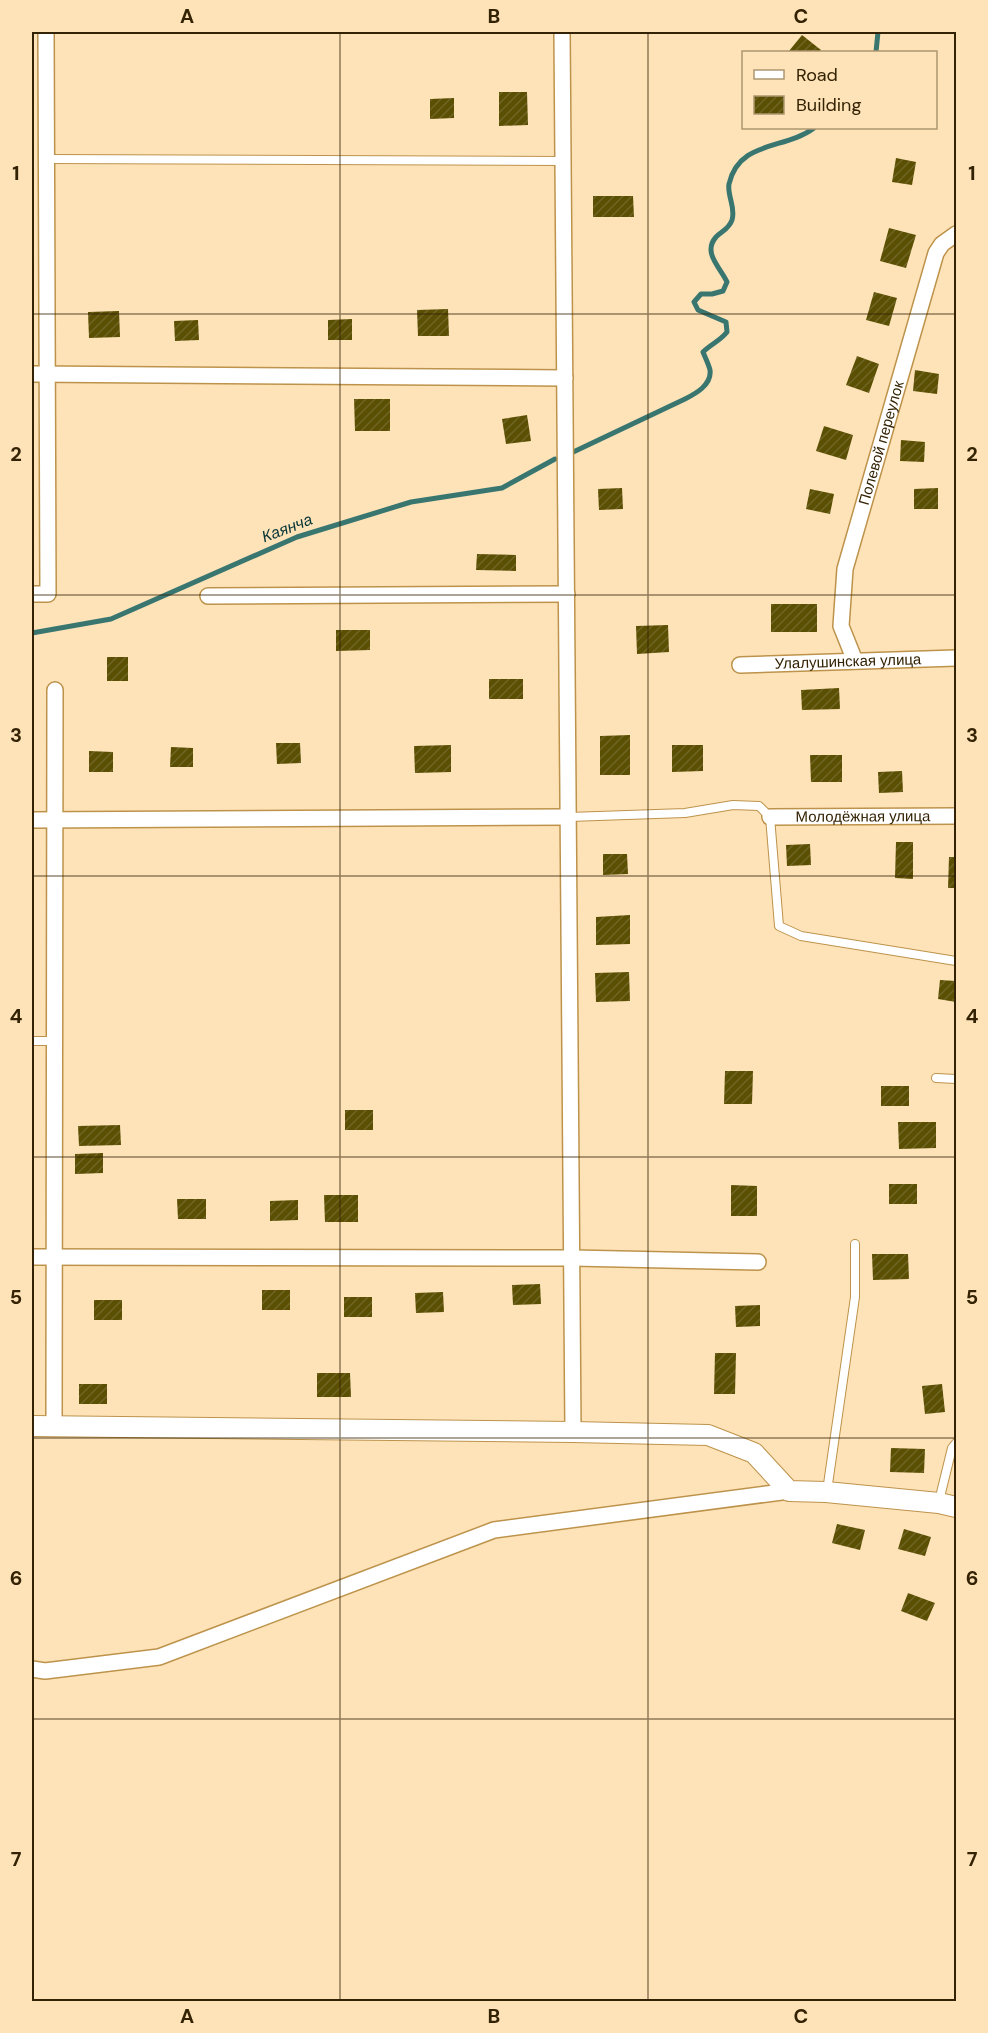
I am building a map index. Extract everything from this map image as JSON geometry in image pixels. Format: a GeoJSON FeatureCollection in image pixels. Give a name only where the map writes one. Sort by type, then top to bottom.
{"type":"FeatureCollection","features":[{"type":"Feature","properties":{"kind":"street"},"geometry":{"type":"LineString","coordinates":[[32,594],[48,594],[48,374],[39,159],[46,32]]}},
{"type":"Feature","properties":{"kind":"street"},"geometry":{"type":"LineString","coordinates":[[562,32],[573,1432]]}},
{"type":"Feature","properties":{"kind":"street","name":"Полевой переулок"},"geometry":{"type":"LineString","coordinates":[[855,661],[841,626],[845,569],[936,253],[942,244],[957,234]]}},
{"type":"Feature","properties":{"kind":"street"},"geometry":{"type":"LineString","coordinates":[[32,374],[565,378]]}},
{"type":"Feature","properties":{"kind":"street"},"geometry":{"type":"LineString","coordinates":[[208,596],[567,594]]}},
{"type":"Feature","properties":{"kind":"street","name":"Улалушинская улица"},"geometry":{"type":"LineString","coordinates":[[740,665],[957,658]]}},
{"type":"Feature","properties":{"kind":"street"},"geometry":{"type":"LineString","coordinates":[[54,1426],[55,690]]}},
{"type":"Feature","properties":{"kind":"street","name":"Молодёжная улица"},"geometry":{"type":"LineString","coordinates":[[770,817],[957,816]]}},
{"type":"Feature","properties":{"kind":"street"},"geometry":{"type":"LineString","coordinates":[[32,820],[569,817]]}},
{"type":"Feature","properties":{"kind":"street"},"geometry":{"type":"LineString","coordinates":[[32,1257],[573,1258],[758,1262]]}},
{"type":"Feature","properties":{"kind":"street"},"geometry":{"type":"LineString","coordinates":[[32,1426],[573,1432],[708,1436],[754,1453],[789,1491]]}},
{"type":"Feature","properties":{"kind":"street"},"geometry":{"type":"LineString","coordinates":[[32,1670],[45,1671],[159,1657],[494,1530],[789,1491],[826,1492],[947,1505]]}},
{"type":"Feature","properties":{"kind":"lane"},"geometry":{"type":"LineString","coordinates":[[39,159],[563,161]]}},
{"type":"Feature","properties":{"kind":"lane"},"geometry":{"type":"LineString","coordinates":[[569,817],[686,813],[734,805],[759,806],[770,817],[779,926],[801,936],[957,961]]}},
{"type":"Feature","properties":{"kind":"lane"},"geometry":{"type":"LineString","coordinates":[[32,1041],[54,1041]]}},
{"type":"Feature","properties":{"kind":"lane"},"geometry":{"type":"LineString","coordinates":[[936,1078],[957,1078]]}},
{"type":"Feature","properties":{"kind":"lane"},"geometry":{"type":"LineString","coordinates":[[826,1492],[855,1297],[855,1244]]}},
{"type":"Feature","properties":{"kind":"lane"},"geometry":{"type":"LineString","coordinates":[[947,1505],[952,1448],[957,1443]]}},
{"type":"Feature","properties":{"kind":"building"},"geometry":{"type":"Polygon","coordinates":[[[802,35],[821,50],[820,51],[789,51],[802,35]]]}},
{"type":"Feature","properties":{"kind":"building"},"geometry":{"type":"Polygon","coordinates":[[[499,92],[527,92],[528,125],[499,126],[499,92]]]}},
{"type":"Feature","properties":{"kind":"building"},"geometry":{"type":"Polygon","coordinates":[[[454,98],[454,118],[430,119],[430,99],[454,98]]]}},
{"type":"Feature","properties":{"kind":"building"},"geometry":{"type":"Polygon","coordinates":[[[896,158],[916,162],[912,185],[892,182],[896,158]]]}},
{"type":"Feature","properties":{"kind":"building"},"geometry":{"type":"Polygon","coordinates":[[[593,196],[633,196],[634,217],[593,217],[593,196]]]}},
{"type":"Feature","properties":{"kind":"building"},"geometry":{"type":"Polygon","coordinates":[[[889,228],[916,235],[906,268],[880,261],[889,228]]]}},
{"type":"Feature","properties":{"kind":"building"},"geometry":{"type":"Polygon","coordinates":[[[874,292],[897,298],[889,326],[866,320],[874,292]]]}},
{"type":"Feature","properties":{"kind":"building"},"geometry":{"type":"Polygon","coordinates":[[[448,309],[449,336],[418,336],[417,310],[448,309]]]}},
{"type":"Feature","properties":{"kind":"building"},"geometry":{"type":"Polygon","coordinates":[[[119,311],[120,337],[89,338],[88,312],[119,311]]]}},
{"type":"Feature","properties":{"kind":"building"},"geometry":{"type":"Polygon","coordinates":[[[352,319],[352,340],[328,340],[328,320],[352,319]]]}},
{"type":"Feature","properties":{"kind":"building"},"geometry":{"type":"Polygon","coordinates":[[[198,320],[199,340],[175,341],[174,321],[198,320]]]}},
{"type":"Feature","properties":{"kind":"building"},"geometry":{"type":"Polygon","coordinates":[[[857,356],[879,364],[869,393],[846,385],[857,356]]]}},
{"type":"Feature","properties":{"kind":"building"},"geometry":{"type":"Polygon","coordinates":[[[915,370],[939,374],[937,394],[913,391],[915,370]]]}},
{"type":"Feature","properties":{"kind":"building"},"geometry":{"type":"Polygon","coordinates":[[[354,399],[390,399],[390,431],[355,431],[354,399]]]}},
{"type":"Feature","properties":{"kind":"building"},"geometry":{"type":"Polygon","coordinates":[[[527,415],[531,441],[506,444],[502,419],[527,415]]]}},
{"type":"Feature","properties":{"kind":"building"},"geometry":{"type":"Polygon","coordinates":[[[824,426],[853,435],[846,460],[816,451],[824,426]]]}},
{"type":"Feature","properties":{"kind":"building"},"geometry":{"type":"Polygon","coordinates":[[[901,440],[925,442],[924,462],[900,461],[901,440]]]}},
{"type":"Feature","properties":{"kind":"building"},"geometry":{"type":"Polygon","coordinates":[[[622,488],[623,509],[599,510],[598,489],[622,488]]]}},
{"type":"Feature","properties":{"kind":"building"},"geometry":{"type":"Polygon","coordinates":[[[938,488],[938,509],[914,509],[914,489],[938,488]]]}},
{"type":"Feature","properties":{"kind":"building"},"geometry":{"type":"Polygon","coordinates":[[[810,489],[834,494],[830,514],[806,509],[810,489]]]}},
{"type":"Feature","properties":{"kind":"building"},"geometry":{"type":"Polygon","coordinates":[[[477,554],[516,555],[516,571],[476,570],[477,554]]]}},
{"type":"Feature","properties":{"kind":"building"},"geometry":{"type":"Polygon","coordinates":[[[771,604],[817,604],[817,632],[771,632],[771,604]]]}},
{"type":"Feature","properties":{"kind":"building"},"geometry":{"type":"Polygon","coordinates":[[[668,625],[669,652],[637,654],[636,626],[668,625]]]}},
{"type":"Feature","properties":{"kind":"building"},"geometry":{"type":"Polygon","coordinates":[[[336,630],[370,630],[370,650],[336,651],[336,630]]]}},
{"type":"Feature","properties":{"kind":"building"},"geometry":{"type":"Polygon","coordinates":[[[107,657],[128,657],[128,681],[107,681],[107,657]]]}},
{"type":"Feature","properties":{"kind":"building"},"geometry":{"type":"Polygon","coordinates":[[[489,679],[523,679],[523,699],[489,699],[489,679]]]}},
{"type":"Feature","properties":{"kind":"building"},"geometry":{"type":"Polygon","coordinates":[[[839,688],[840,709],[802,710],[801,690],[839,688]]]}},
{"type":"Feature","properties":{"kind":"building"},"geometry":{"type":"Polygon","coordinates":[[[630,735],[630,775],[600,775],[600,736],[630,735]]]}},
{"type":"Feature","properties":{"kind":"building"},"geometry":{"type":"Polygon","coordinates":[[[276,743],[300,743],[301,763],[277,764],[276,743]]]}},
{"type":"Feature","properties":{"kind":"building"},"geometry":{"type":"Polygon","coordinates":[[[451,745],[451,772],[415,773],[414,746],[451,745]]]}},
{"type":"Feature","properties":{"kind":"building"},"geometry":{"type":"Polygon","coordinates":[[[672,745],[703,745],[703,771],[672,772],[672,745]]]}},
{"type":"Feature","properties":{"kind":"building"},"geometry":{"type":"Polygon","coordinates":[[[171,747],[193,748],[193,767],[170,767],[171,747]]]}},
{"type":"Feature","properties":{"kind":"building"},"geometry":{"type":"Polygon","coordinates":[[[89,751],[113,752],[113,772],[89,772],[89,751]]]}},
{"type":"Feature","properties":{"kind":"building"},"geometry":{"type":"Polygon","coordinates":[[[810,755],[842,755],[842,782],[811,782],[810,755]]]}},
{"type":"Feature","properties":{"kind":"building"},"geometry":{"type":"Polygon","coordinates":[[[902,771],[903,792],[879,793],[878,772],[902,771]]]}},
{"type":"Feature","properties":{"kind":"building"},"geometry":{"type":"Polygon","coordinates":[[[896,842],[913,842],[913,879],[895,878],[896,842]]]}},
{"type":"Feature","properties":{"kind":"building"},"geometry":{"type":"Polygon","coordinates":[[[810,844],[811,865],[787,866],[786,845],[810,844]]]}},
{"type":"Feature","properties":{"kind":"building"},"geometry":{"type":"Polygon","coordinates":[[[603,854],[627,854],[628,874],[603,875],[603,854]]]}},
{"type":"Feature","properties":{"kind":"building"},"geometry":{"type":"Polygon","coordinates":[[[949,857],[956,857],[956,888],[948,888],[949,857]]]}},
{"type":"Feature","properties":{"kind":"building"},"geometry":{"type":"Polygon","coordinates":[[[630,915],[630,944],[596,945],[596,917],[630,915]]]}},
{"type":"Feature","properties":{"kind":"building"},"geometry":{"type":"Polygon","coordinates":[[[629,972],[630,1001],[596,1002],[595,973],[629,972]]]}},
{"type":"Feature","properties":{"kind":"building"},"geometry":{"type":"Polygon","coordinates":[[[940,980],[956,981],[956,1002],[938,999],[940,980]]]}},
{"type":"Feature","properties":{"kind":"building"},"geometry":{"type":"Polygon","coordinates":[[[725,1071],[753,1071],[752,1104],[724,1104],[725,1071]]]}},
{"type":"Feature","properties":{"kind":"building"},"geometry":{"type":"Polygon","coordinates":[[[881,1086],[909,1086],[909,1106],[881,1106],[881,1086]]]}},
{"type":"Feature","properties":{"kind":"building"},"geometry":{"type":"Polygon","coordinates":[[[345,1110],[373,1110],[373,1130],[345,1130],[345,1110]]]}},
{"type":"Feature","properties":{"kind":"building"},"geometry":{"type":"Polygon","coordinates":[[[898,1122],[936,1122],[936,1148],[899,1149],[898,1122]]]}},
{"type":"Feature","properties":{"kind":"building"},"geometry":{"type":"Polygon","coordinates":[[[120,1125],[121,1145],[79,1146],[78,1126],[120,1125]]]}},
{"type":"Feature","properties":{"kind":"building"},"geometry":{"type":"Polygon","coordinates":[[[103,1153],[103,1173],[75,1174],[75,1154],[103,1153]]]}},
{"type":"Feature","properties":{"kind":"building"},"geometry":{"type":"Polygon","coordinates":[[[889,1184],[917,1184],[917,1204],[889,1204],[889,1184]]]}},
{"type":"Feature","properties":{"kind":"building"},"geometry":{"type":"Polygon","coordinates":[[[731,1185],[757,1186],[757,1216],[731,1216],[731,1185]]]}},
{"type":"Feature","properties":{"kind":"building"},"geometry":{"type":"Polygon","coordinates":[[[324,1195],[358,1195],[358,1222],[325,1222],[324,1195]]]}},
{"type":"Feature","properties":{"kind":"building"},"geometry":{"type":"Polygon","coordinates":[[[177,1199],[206,1199],[206,1219],[178,1219],[177,1199]]]}},
{"type":"Feature","properties":{"kind":"building"},"geometry":{"type":"Polygon","coordinates":[[[298,1200],[298,1220],[270,1221],[270,1201],[298,1200]]]}},
{"type":"Feature","properties":{"kind":"building"},"geometry":{"type":"Polygon","coordinates":[[[872,1254],[908,1254],[909,1279],[873,1280],[872,1254]]]}},
{"type":"Feature","properties":{"kind":"building"},"geometry":{"type":"Polygon","coordinates":[[[540,1284],[541,1304],[513,1305],[512,1285],[540,1284]]]}},
{"type":"Feature","properties":{"kind":"building"},"geometry":{"type":"Polygon","coordinates":[[[262,1290],[290,1290],[290,1310],[262,1310],[262,1290]]]}},
{"type":"Feature","properties":{"kind":"building"},"geometry":{"type":"Polygon","coordinates":[[[443,1292],[444,1312],[416,1313],[415,1293],[443,1292]]]}},
{"type":"Feature","properties":{"kind":"building"},"geometry":{"type":"Polygon","coordinates":[[[344,1297],[372,1297],[372,1317],[344,1317],[344,1297]]]}},
{"type":"Feature","properties":{"kind":"building"},"geometry":{"type":"Polygon","coordinates":[[[94,1300],[122,1300],[122,1320],[94,1320],[94,1300]]]}},
{"type":"Feature","properties":{"kind":"building"},"geometry":{"type":"Polygon","coordinates":[[[760,1305],[760,1326],[736,1327],[735,1306],[760,1305]]]}},
{"type":"Feature","properties":{"kind":"building"},"geometry":{"type":"Polygon","coordinates":[[[715,1353],[736,1353],[735,1394],[714,1394],[715,1353]]]}},
{"type":"Feature","properties":{"kind":"building"},"geometry":{"type":"Polygon","coordinates":[[[317,1373],[350,1373],[351,1397],[317,1397],[317,1373]]]}},
{"type":"Feature","properties":{"kind":"building"},"geometry":{"type":"Polygon","coordinates":[[[79,1384],[107,1384],[107,1404],[79,1404],[79,1384]]]}},
{"type":"Feature","properties":{"kind":"building"},"geometry":{"type":"Polygon","coordinates":[[[942,1384],[945,1412],[925,1414],[922,1386],[942,1384]]]}},
{"type":"Feature","properties":{"kind":"building"},"geometry":{"type":"Polygon","coordinates":[[[891,1448],[925,1449],[924,1473],[890,1472],[891,1448]]]}},
{"type":"Feature","properties":{"kind":"building"},"geometry":{"type":"Polygon","coordinates":[[[837,1524],[865,1530],[860,1550],[832,1543],[837,1524]]]}},
{"type":"Feature","properties":{"kind":"building"},"geometry":{"type":"Polygon","coordinates":[[[904,1529],[931,1537],[925,1556],[898,1549],[904,1529]]]}},
{"type":"Feature","properties":{"kind":"building"},"geometry":{"type":"Polygon","coordinates":[[[908,1593],[935,1603],[927,1621],[901,1611],[908,1593]]]}},
{"type":"Feature","properties":{"kind":"waterway","name":"Каянча"},"geometry":{"type":"LineString","coordinates":[[876,51],[878,32]]}},
{"type":"Feature","properties":{"kind":"waterway","name":"Каянча"},"geometry":{"type":"LineString","coordinates":[[569,454],[685,399],[698,392],[706,384],[710,370],[703,352],[727,332],[726,322],[698,310],[694,302],[701,294],[723,291],[727,282],[714,260],[711,249],[716,237],[727,228],[732,220],[729,184],[734,170],[742,160],[753,153],[790,140],[812,129]]}},
{"type":"Feature","properties":{"kind":"waterway","name":"Каянча"},"geometry":{"type":"LineString","coordinates":[[32,633],[111,619],[297,537],[411,502],[502,488],[555,459]]}}]}
